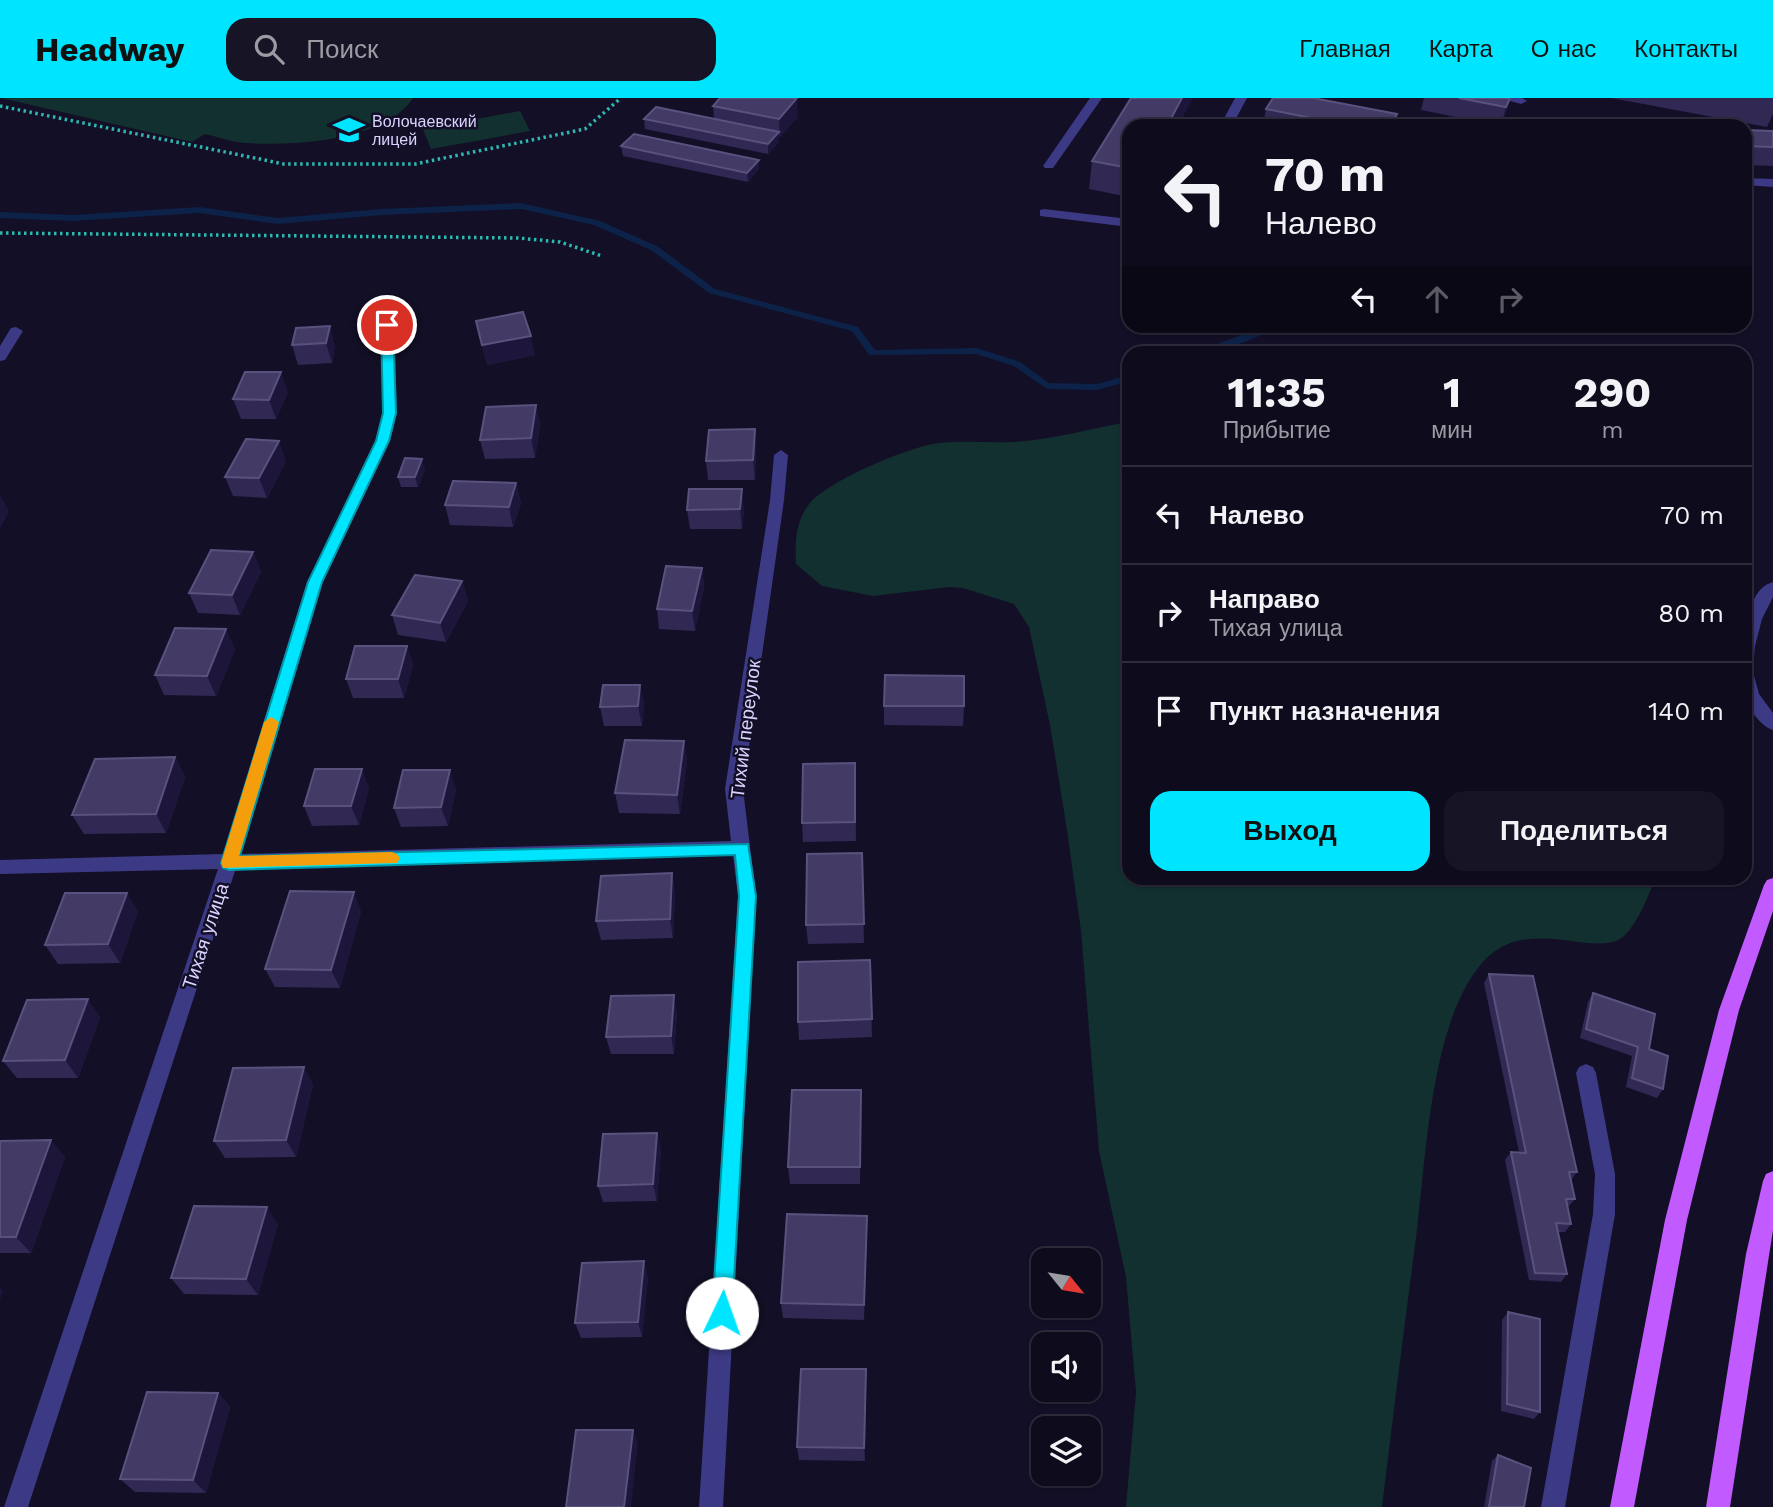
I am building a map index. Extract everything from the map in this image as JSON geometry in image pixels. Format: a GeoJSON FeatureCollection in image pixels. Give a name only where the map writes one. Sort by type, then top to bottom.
{"type":"FeatureCollection","features":[{"type":"Feature","properties":{"kind":"main road"},"geometry":{"type":"LineString","coordinates":[[1622,1507],[1676,1220],[1729,1010],[1773,885]]}},
{"type":"Feature","properties":{"kind":"main road"},"geometry":{"type":"LineString","coordinates":[[1718,1507],[1758,1254],[1773,1181]]}},
{"type":"Feature","properties":{"kind":"street"},"geometry":{"type":"LineString","coordinates":[[1049,166],[1096,98]]}},
{"type":"Feature","properties":{"kind":"street"},"geometry":{"type":"LineString","coordinates":[[1230,119],[1241,98]]}},
{"type":"Feature","properties":{"kind":"street"},"geometry":{"type":"LineString","coordinates":[[1506,98],[1521,101]]}},
{"type":"Feature","properties":{"kind":"street"},"geometry":{"type":"LineString","coordinates":[[1752,182],[1773,183]]}},
{"type":"Feature","properties":{"kind":"street"},"geometry":{"type":"LineString","coordinates":[[1044,213],[1122,222]]}},
{"type":"Feature","properties":{"kind":"street","name":"Тихая улица"},"geometry":{"type":"LineString","coordinates":[[16,1507],[229,863],[315,582],[383,441],[390,413],[387,325]]}},
{"type":"Feature","properties":{"kind":"street"},"geometry":{"type":"LineString","coordinates":[[0,357],[16,331]]}},
{"type":"Feature","properties":{"kind":"street","name":"Тихий переулок"},"geometry":{"type":"LineString","coordinates":[[711,1507],[747,896],[734,789],[777,500],[781,455]]}},
{"type":"Feature","properties":{"kind":"street"},"geometry":{"type":"LineString","coordinates":[[1752,627],[1763,596],[1773,587]]}},
{"type":"Feature","properties":{"kind":"street"},"geometry":{"type":"LineString","coordinates":[[1752,692],[1761,710],[1773,724]]}},
{"type":"Feature","properties":{"kind":"street"},"geometry":{"type":"LineString","coordinates":[[0,867],[743,848]]}},
{"type":"Feature","properties":{"kind":"street"},"geometry":{"type":"LineString","coordinates":[[1553,1507],[1604,1214],[1605,1174],[1586,1073]]}},
{"type":"Feature","properties":{"kind":"path"},"geometry":{"type":"LineString","coordinates":[[0,106],[284,164],[415,164],[585,129],[621,98]]}},
{"type":"Feature","properties":{"kind":"path"},"geometry":{"type":"LineString","coordinates":[[0,233],[62,236],[235,234],[434,239],[540,238],[576,245],[602,256]]}},
{"type":"Feature","properties":{"kind":"green space"},"geometry":{"type":"Polygon","coordinates":[[[1,98],[413,98],[400,112],[382,124],[361,132],[337,138],[266,144],[237,142],[205,134],[192,142],[1,98]]]}},
{"type":"Feature","properties":{"kind":"green space"},"geometry":{"type":"Polygon","coordinates":[[[520,111],[530,131],[431,149],[423,129],[520,111]]]}},
{"type":"Feature","properties":{"kind":"green space"},"geometry":{"type":"Polygon","coordinates":[[[1122,423],[1122,885],[1653,885],[1635,923],[1625,935],[1613,942],[1540,938],[1520,940],[1500,948],[1482,963],[1465,989],[1451,1020],[1433,1094],[1382,1507],[1126,1507],[1136,1392],[1126,1277],[1099,1151],[1081,931],[1050,725],[1029,627],[1014,604],[963,588],[949,587],[873,596],[822,586],[796,564],[796,540],[805,510],[820,494],[851,475],[909,451],[939,443],[1013,442],[1122,423]]]}},
{"type":"Feature","properties":{"kind":"building"},"geometry":{"type":"Polygon","coordinates":[[[720,98],[797,98],[779,119],[713,106],[720,98]]]}},
{"type":"Feature","properties":{"kind":"building"},"geometry":{"type":"Polygon","coordinates":[[[1131,98],[1182,98],[1171,119],[1122,119],[1122,167],[1092,161],[1131,98]]]}},
{"type":"Feature","properties":{"kind":"building"},"geometry":{"type":"Polygon","coordinates":[[[1273,98],[1313,98],[1397,114],[1394,119],[1316,119],[1266,109],[1273,98]]]}},
{"type":"Feature","properties":{"kind":"building"},"geometry":{"type":"Polygon","coordinates":[[[1459,98],[1510,98],[1506,107],[1459,98]]]}},
{"type":"Feature","properties":{"kind":"building"},"geometry":{"type":"Polygon","coordinates":[[[656,107],[779,132],[768,144],[644,119],[656,107]]]}},
{"type":"Feature","properties":{"kind":"building"},"geometry":{"type":"Polygon","coordinates":[[[1752,130],[1773,131],[1773,147],[1752,146],[1752,130]]]}},
{"type":"Feature","properties":{"kind":"building"},"geometry":{"type":"Polygon","coordinates":[[[634,134],[759,160],[747,173],[621,146],[634,134]]]}},
{"type":"Feature","properties":{"kind":"building"},"geometry":{"type":"Polygon","coordinates":[[[523,312],[531,336],[482,345],[476,321],[523,312]]]}},
{"type":"Feature","properties":{"kind":"building"},"geometry":{"type":"Polygon","coordinates":[[[330,326],[326,343],[292,345],[296,328],[330,326]]]}},
{"type":"Feature","properties":{"kind":"building"},"geometry":{"type":"Polygon","coordinates":[[[245,372],[281,372],[269,400],[233,399],[245,372]]]}},
{"type":"Feature","properties":{"kind":"building"},"geometry":{"type":"Polygon","coordinates":[[[536,405],[531,438],[480,440],[486,407],[536,405]]]}},
{"type":"Feature","properties":{"kind":"building"},"geometry":{"type":"Polygon","coordinates":[[[755,429],[753,460],[706,461],[709,430],[755,429]]]}},
{"type":"Feature","properties":{"kind":"building"},"geometry":{"type":"Polygon","coordinates":[[[246,439],[279,441],[259,478],[225,477],[246,439]]]}},
{"type":"Feature","properties":{"kind":"building"},"geometry":{"type":"Polygon","coordinates":[[[405,458],[422,459],[415,477],[398,477],[405,458]]]}},
{"type":"Feature","properties":{"kind":"building"},"geometry":{"type":"Polygon","coordinates":[[[453,481],[516,483],[509,507],[445,505],[453,481]]]}},
{"type":"Feature","properties":{"kind":"building"},"geometry":{"type":"Polygon","coordinates":[[[689,489],[742,489],[740,509],[687,510],[689,489]]]}},
{"type":"Feature","properties":{"kind":"building"},"geometry":{"type":"Polygon","coordinates":[[[211,550],[253,552],[232,595],[189,593],[211,550]]]}},
{"type":"Feature","properties":{"kind":"building"},"geometry":{"type":"Polygon","coordinates":[[[666,566],[702,568],[692,611],[657,609],[666,566]]]}},
{"type":"Feature","properties":{"kind":"building"},"geometry":{"type":"Polygon","coordinates":[[[415,575],[462,581],[440,623],[392,615],[415,575]]]}},
{"type":"Feature","properties":{"kind":"building"},"geometry":{"type":"Polygon","coordinates":[[[175,628],[226,629],[207,676],[155,675],[175,628]]]}},
{"type":"Feature","properties":{"kind":"building"},"geometry":{"type":"Polygon","coordinates":[[[355,646],[407,646],[398,679],[346,679],[355,646]]]}},
{"type":"Feature","properties":{"kind":"building"},"geometry":{"type":"Polygon","coordinates":[[[885,675],[964,676],[964,706],[884,706],[885,675]]]}},
{"type":"Feature","properties":{"kind":"building"},"geometry":{"type":"Polygon","coordinates":[[[603,685],[640,685],[638,706],[600,707],[603,685]]]}},
{"type":"Feature","properties":{"kind":"building"},"geometry":{"type":"Polygon","coordinates":[[[625,740],[684,741],[677,795],[615,793],[625,740]]]}},
{"type":"Feature","properties":{"kind":"building"},"geometry":{"type":"Polygon","coordinates":[[[175,757],[156,814],[72,815],[95,759],[175,757]]]}},
{"type":"Feature","properties":{"kind":"building"},"geometry":{"type":"Polygon","coordinates":[[[855,763],[855,822],[802,823],[803,764],[855,763]]]}},
{"type":"Feature","properties":{"kind":"building"},"geometry":{"type":"Polygon","coordinates":[[[315,769],[362,769],[351,806],[304,806],[315,769]]]}},
{"type":"Feature","properties":{"kind":"building"},"geometry":{"type":"Polygon","coordinates":[[[403,770],[450,770],[441,807],[394,808],[403,770]]]}},
{"type":"Feature","properties":{"kind":"building"},"geometry":{"type":"Polygon","coordinates":[[[862,853],[864,924],[806,925],[807,854],[862,853]]]}},
{"type":"Feature","properties":{"kind":"building"},"geometry":{"type":"Polygon","coordinates":[[[672,873],[670,919],[596,921],[601,876],[672,873]]]}},
{"type":"Feature","properties":{"kind":"building"},"geometry":{"type":"Polygon","coordinates":[[[290,891],[354,892],[331,970],[265,969],[290,891]]]}},
{"type":"Feature","properties":{"kind":"building"},"geometry":{"type":"Polygon","coordinates":[[[65,893],[127,893],[108,944],[45,945],[65,893]]]}},
{"type":"Feature","properties":{"kind":"building"},"geometry":{"type":"Polygon","coordinates":[[[870,960],[872,1019],[798,1022],[798,962],[870,960]]]}},
{"type":"Feature","properties":{"kind":"building"},"geometry":{"type":"Polygon","coordinates":[[[1489,974],[1533,976],[1577,1172],[1569,1172],[1575,1199],[1566,1199],[1571,1224],[1556,1223],[1567,1274],[1535,1273],[1511,1152],[1526,1153],[1489,974]]]}},
{"type":"Feature","properties":{"kind":"building"},"geometry":{"type":"Polygon","coordinates":[[[1593,993],[1655,1014],[1649,1049],[1668,1056],[1663,1089],[1632,1078],[1638,1047],[1586,1029],[1593,993]]]}},
{"type":"Feature","properties":{"kind":"building"},"geometry":{"type":"Polygon","coordinates":[[[674,995],[671,1036],[606,1037],[611,996],[674,995]]]}},
{"type":"Feature","properties":{"kind":"building"},"geometry":{"type":"Polygon","coordinates":[[[88,999],[65,1060],[3,1061],[27,1000],[88,999]]]}},
{"type":"Feature","properties":{"kind":"building"},"geometry":{"type":"Polygon","coordinates":[[[304,1067],[286,1140],[214,1141],[233,1068],[304,1067]]]}},
{"type":"Feature","properties":{"kind":"building"},"geometry":{"type":"Polygon","coordinates":[[[792,1090],[861,1090],[860,1167],[788,1167],[792,1090]]]}},
{"type":"Feature","properties":{"kind":"building"},"geometry":{"type":"Polygon","coordinates":[[[657,1133],[653,1184],[598,1186],[603,1134],[657,1133]]]}},
{"type":"Feature","properties":{"kind":"building"},"geometry":{"type":"Polygon","coordinates":[[[51,1140],[16,1237],[0,1237],[0,1141],[51,1140]]]}},
{"type":"Feature","properties":{"kind":"building"},"geometry":{"type":"Polygon","coordinates":[[[194,1206],[267,1207],[246,1279],[171,1278],[194,1206]]]}},
{"type":"Feature","properties":{"kind":"building"},"geometry":{"type":"Polygon","coordinates":[[[787,1214],[867,1216],[864,1305],[781,1303],[787,1214]]]}},
{"type":"Feature","properties":{"kind":"building"},"geometry":{"type":"Polygon","coordinates":[[[644,1261],[638,1322],[575,1323],[582,1263],[644,1261]]]}},
{"type":"Feature","properties":{"kind":"building"},"geometry":{"type":"Polygon","coordinates":[[[1508,1312],[1540,1319],[1540,1412],[1507,1404],[1508,1312]]]}},
{"type":"Feature","properties":{"kind":"building"},"geometry":{"type":"Polygon","coordinates":[[[801,1369],[866,1369],[864,1448],[797,1447],[801,1369]]]}},
{"type":"Feature","properties":{"kind":"building"},"geometry":{"type":"Polygon","coordinates":[[[147,1392],[218,1393],[193,1480],[120,1479],[147,1392]]]}},
{"type":"Feature","properties":{"kind":"building"},"geometry":{"type":"Polygon","coordinates":[[[576,1430],[633,1430],[624,1507],[566,1507],[576,1430]]]}},
{"type":"Feature","properties":{"kind":"building"},"geometry":{"type":"Polygon","coordinates":[[[1498,1455],[1531,1468],[1524,1507],[1489,1507],[1498,1455]]]}},
{"type":"Feature","properties":{"kind":"waterway"},"geometry":{"type":"LineString","coordinates":[[0,215],[73,218],[199,210],[278,221],[381,212],[521,206],[597,223],[654,248],[712,291],[855,329],[872,353],[977,351],[1017,364],[1047,386],[1097,387],[1122,380]]}},
{"type":"Feature","properties":{"kind":"waterway"},"geometry":{"type":"LineString","coordinates":[[1220,346],[1257,333]]}},
{"type":"Feature","properties":{"kind":"slow traffic"},"geometry":{"type":"LineString","coordinates":[[271,722],[229,863],[392,858]]}},
{"type":"Feature","properties":{"kind":"place","name":"Волочаевский лицей"},"geometry":{"type":"Point","coordinates":[349,130]}},
{"type":"Feature","properties":{"kind":"route"},"geometry":{"type":"LineString","coordinates":[[387,325],[390,413],[383,441],[371,461],[315,582],[229,863],[743,848],[747,896],[722,1313]]}}]}
